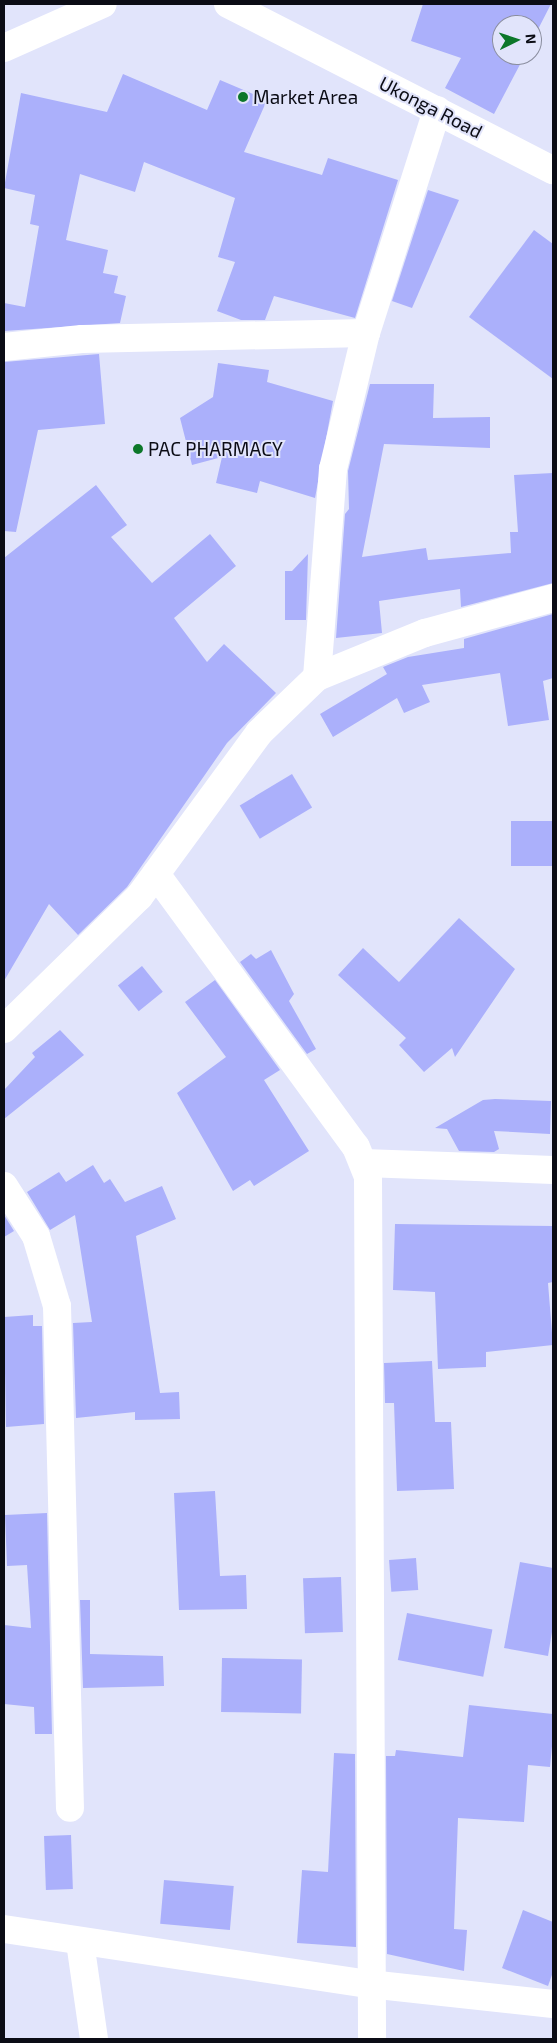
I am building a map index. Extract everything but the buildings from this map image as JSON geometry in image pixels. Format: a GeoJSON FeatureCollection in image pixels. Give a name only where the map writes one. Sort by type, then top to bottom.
{"type":"FeatureCollection","features":[{"type":"Feature","properties":{"kind":"street"},"geometry":{"type":"LineString","coordinates":[[4,48],[103,4]]}},
{"type":"Feature","properties":{"kind":"street","name":"Ukonga Road"},"geometry":{"type":"LineString","coordinates":[[228,4],[553,170]]}},
{"type":"Feature","properties":{"kind":"street"},"geometry":{"type":"LineString","coordinates":[[317,676],[333,469],[366,333],[437,110]]}},
{"type":"Feature","properties":{"kind":"street"},"geometry":{"type":"LineString","coordinates":[[4,347],[82,339],[366,333]]}},
{"type":"Feature","properties":{"kind":"street"},"geometry":{"type":"LineString","coordinates":[[4,1029],[132,904],[259,733],[317,676],[425,633],[553,598]]}},
{"type":"Feature","properties":{"kind":"street"},"geometry":{"type":"LineString","coordinates":[[156,874],[364,1164],[369,1199],[373,1768],[369,1984],[372,2039]]}},
{"type":"Feature","properties":{"kind":"street"},"geometry":{"type":"LineString","coordinates":[[364,1164],[553,1170]]}},
{"type":"Feature","properties":{"kind":"street"},"geometry":{"type":"LineString","coordinates":[[4,1186],[36,1236],[57,1306],[70,1808]]}},
{"type":"Feature","properties":{"kind":"street"},"geometry":{"type":"LineString","coordinates":[[4,1929],[80,1942],[369,1984],[553,2004]]}},
{"type":"Feature","properties":{"kind":"street"},"geometry":{"type":"LineString","coordinates":[[80,1942],[94,2039]]}},
{"type":"Feature","properties":{"kind":"place","name":"Market Area"},"geometry":{"type":"Point","coordinates":[243,97]}},
{"type":"Feature","properties":{"kind":"place","name":"PAC PHARMACY"},"geometry":{"type":"Point","coordinates":[138,449]}}]}
